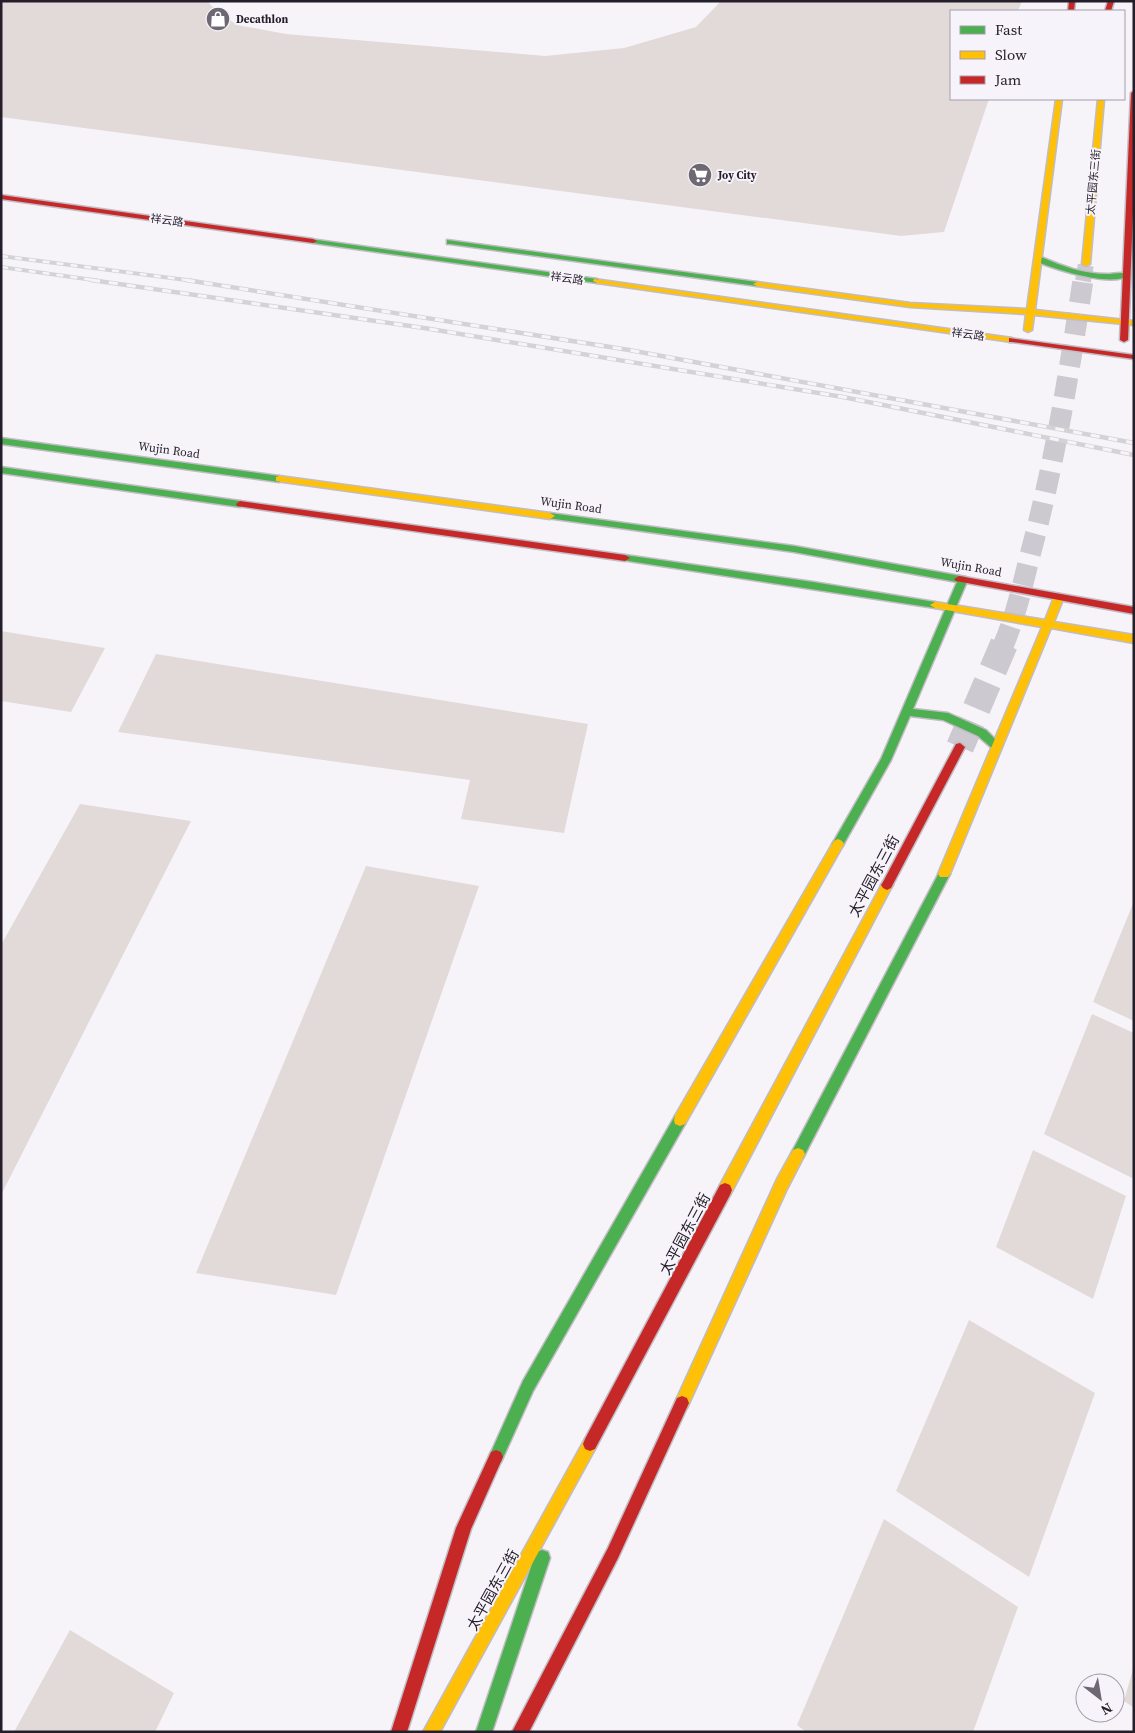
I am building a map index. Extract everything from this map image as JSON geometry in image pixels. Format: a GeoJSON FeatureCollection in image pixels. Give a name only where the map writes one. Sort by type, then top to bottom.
{"type":"FeatureCollection","features":[{"type":"Feature","properties":{"kind":"street"},"geometry":{"type":"LineString","coordinates":[[1129,357],[1126,275],[1134,93]]}},
{"type":"Feature","properties":{"kind":"street"},"geometry":{"type":"LineString","coordinates":[[1027,343],[1059,100]]}},
{"type":"Feature","properties":{"kind":"street","name":"太平园东三街"},"geometry":{"type":"LineString","coordinates":[[1086,264],[1100,100]]}},
{"type":"Feature","properties":{"kind":"street","name":"祥云路"},"geometry":{"type":"LineString","coordinates":[[1,197],[1129,357]]}},
{"type":"Feature","properties":{"kind":"street","name":"祥云路"},"geometry":{"type":"LineString","coordinates":[[442,241],[910,305],[1030,312],[1129,323]]}},
{"type":"Feature","properties":{"kind":"street"},"geometry":{"type":"LineString","coordinates":[[1038,259],[1062,270],[1108,278],[1126,275]]}},
{"type":"Feature","properties":{"kind":"street","name":"Wujin Road"},"geometry":{"type":"LineString","coordinates":[[1,441],[794,549],[1134,612]]}},
{"type":"Feature","properties":{"kind":"street"},"geometry":{"type":"LineString","coordinates":[[1,470],[813,585],[1134,639]]}},
{"type":"Feature","properties":{"kind":"street"},"geometry":{"type":"LineString","coordinates":[[399,1732],[464,1528],[528,1386],[886,760],[905,712],[953,608],[963,580]]}},
{"type":"Feature","properties":{"kind":"street"},"geometry":{"type":"LineString","coordinates":[[520,1732],[613,1553],[782,1184],[940,884],[1059,597]]}},
{"type":"Feature","properties":{"kind":"street"},"geometry":{"type":"LineString","coordinates":[[905,712],[944,716],[982,734],[998,746]]}},
{"type":"Feature","properties":{"kind":"street","name":"太平园东三街"},"geometry":{"type":"LineString","coordinates":[[431,1732],[562,1497],[960,747]]}},
{"type":"Feature","properties":{"kind":"street"},"geometry":{"type":"LineString","coordinates":[[484,1732],[562,1497]]}},
{"type":"Feature","properties":{"kind":"building","name":"Joy City"},"geometry":{"type":"Polygon","coordinates":[[[1,1],[207,1],[217,11],[237,25],[286,34],[545,56],[624,48],[696,27],[721,1],[1022,1],[1018,10],[950,10],[950,100],[989,100],[944,232],[901,236],[1,117],[1,1]]]}},
{"type":"Feature","properties":{"kind":"building"},"geometry":{"type":"Polygon","coordinates":[[[1,631],[105,648],[71,712],[1,701],[1,631]]]}},
{"type":"Feature","properties":{"kind":"building"},"geometry":{"type":"Polygon","coordinates":[[[156,654],[588,724],[564,833],[461,819],[470,780],[118,732],[156,654]]]}},
{"type":"Feature","properties":{"kind":"building"},"geometry":{"type":"Polygon","coordinates":[[[80,804],[191,821],[1,1195],[1,945],[80,804]]]}},
{"type":"Feature","properties":{"kind":"building"},"geometry":{"type":"Polygon","coordinates":[[[366,866],[479,886],[336,1295],[196,1273],[366,866]]]}},
{"type":"Feature","properties":{"kind":"building"},"geometry":{"type":"Polygon","coordinates":[[[1134,901],[1134,1021],[1093,1002],[1134,901]]]}},
{"type":"Feature","properties":{"kind":"building"},"geometry":{"type":"Polygon","coordinates":[[[1092,1014],[1134,1033],[1134,1179],[1044,1134],[1092,1014]]]}},
{"type":"Feature","properties":{"kind":"building"},"geometry":{"type":"Polygon","coordinates":[[[1033,1150],[1126,1196],[1093,1299],[996,1247],[1033,1150]]]}},
{"type":"Feature","properties":{"kind":"building"},"geometry":{"type":"Polygon","coordinates":[[[969,1320],[1095,1393],[1029,1577],[896,1491],[969,1320]]]}},
{"type":"Feature","properties":{"kind":"building"},"geometry":{"type":"Polygon","coordinates":[[[884,1519],[1018,1607],[973,1732],[806,1732],[797,1725],[884,1519]]]}},
{"type":"Feature","properties":{"kind":"building"},"geometry":{"type":"Polygon","coordinates":[[[70,1630],[174,1693],[155,1732],[14,1732],[70,1630]]]}},
{"type":"Feature","properties":{"kind":"building"},"geometry":{"type":"Polygon","coordinates":[[[1134,1669],[1134,1708],[1125,1702],[1134,1669]]]}},
{"type":"Feature","properties":{"kind":"tunnel"},"geometry":{"type":"LineString","coordinates":[[1083,281],[1086,264]]}},
{"type":"Feature","properties":{"kind":"tunnel"},"geometry":{"type":"LineString","coordinates":[[1003,646],[1018,603],[1046,490],[1083,280]]}},
{"type":"Feature","properties":{"kind":"tunnel"},"geometry":{"type":"LineString","coordinates":[[960,747],[1004,644]]}},
{"type":"Feature","properties":{"kind":"railway"},"geometry":{"type":"LineString","coordinates":[[1,256],[194,281]]}},
{"type":"Feature","properties":{"kind":"railway"},"geometry":{"type":"LineString","coordinates":[[1,267],[100,281]]}},
{"type":"Feature","properties":{"kind":"railway"},"geometry":{"type":"LineString","coordinates":[[91,280],[424,328],[843,397],[1134,455]]}},
{"type":"Feature","properties":{"kind":"railway"},"geometry":{"type":"LineString","coordinates":[[186,280],[629,350],[1134,443]]}},
{"type":"Feature","properties":{"kind":"traffic: fast"},"geometry":{"type":"LineString","coordinates":[[313,241],[597,281]]}},
{"type":"Feature","properties":{"kind":"traffic: fast"},"geometry":{"type":"LineString","coordinates":[[450,242],[757,284]]}},
{"type":"Feature","properties":{"kind":"traffic: fast"},"geometry":{"type":"LineString","coordinates":[[1038,259],[1059,268],[1081,273],[1103,276],[1126,275]]}},
{"type":"Feature","properties":{"kind":"traffic: fast"},"geometry":{"type":"LineString","coordinates":[[1,441],[279,479]]}},
{"type":"Feature","properties":{"kind":"traffic: fast"},"geometry":{"type":"LineString","coordinates":[[1,470],[240,504]]}},
{"type":"Feature","properties":{"kind":"traffic: fast"},"geometry":{"type":"LineString","coordinates":[[550,516],[794,549],[959,579]]}},
{"type":"Feature","properties":{"kind":"traffic: fast"},"geometry":{"type":"LineString","coordinates":[[625,558],[935,605]]}},
{"type":"Feature","properties":{"kind":"traffic: fast"},"geometry":{"type":"LineString","coordinates":[[838,844],[886,760],[963,579]]}},
{"type":"Feature","properties":{"kind":"traffic: fast"},"geometry":{"type":"LineString","coordinates":[[905,712],[944,716],[982,733],[997,746]]}},
{"type":"Feature","properties":{"kind":"traffic: fast"},"geometry":{"type":"LineString","coordinates":[[798,1154],[944,874]]}},
{"type":"Feature","properties":{"kind":"traffic: fast"},"geometry":{"type":"LineString","coordinates":[[496,1457],[528,1386],[680,1120]]}},
{"type":"Feature","properties":{"kind":"traffic: fast"},"geometry":{"type":"LineString","coordinates":[[484,1732],[542,1558]]}},
{"type":"Feature","properties":{"kind":"traffic: slow"},"geometry":{"type":"LineString","coordinates":[[1028,330],[1059,100]]}},
{"type":"Feature","properties":{"kind":"traffic: slow"},"geometry":{"type":"LineString","coordinates":[[1086,264],[1101,100]]}},
{"type":"Feature","properties":{"kind":"traffic: slow"},"geometry":{"type":"LineString","coordinates":[[597,281],[1012,340]]}},
{"type":"Feature","properties":{"kind":"traffic: slow"},"geometry":{"type":"LineString","coordinates":[[757,284],[910,305],[1030,312],[1134,323]]}},
{"type":"Feature","properties":{"kind":"traffic: slow"},"geometry":{"type":"LineString","coordinates":[[279,479],[550,516]]}},
{"type":"Feature","properties":{"kind":"traffic: slow"},"geometry":{"type":"LineString","coordinates":[[944,874],[1059,597]]}},
{"type":"Feature","properties":{"kind":"traffic: slow"},"geometry":{"type":"LineString","coordinates":[[935,605],[1134,639]]}},
{"type":"Feature","properties":{"kind":"traffic: slow"},"geometry":{"type":"LineString","coordinates":[[680,1120],[838,844]]}},
{"type":"Feature","properties":{"kind":"traffic: slow"},"geometry":{"type":"LineString","coordinates":[[725,1190],[887,885]]}},
{"type":"Feature","properties":{"kind":"traffic: slow"},"geometry":{"type":"LineString","coordinates":[[682,1403],[782,1184],[798,1154]]}},
{"type":"Feature","properties":{"kind":"traffic: slow"},"geometry":{"type":"LineString","coordinates":[[431,1732],[590,1444]]}},
{"type":"Feature","properties":{"kind":"traffic: jam"},"geometry":{"type":"LineString","coordinates":[[1071,10],[1072,1]]}},
{"type":"Feature","properties":{"kind":"traffic: jam"},"geometry":{"type":"LineString","coordinates":[[1108,10],[1111,1]]}},
{"type":"Feature","properties":{"kind":"traffic: jam"},"geometry":{"type":"LineString","coordinates":[[1124,340],[1134,93]]}},
{"type":"Feature","properties":{"kind":"traffic: jam"},"geometry":{"type":"LineString","coordinates":[[1,197],[313,241]]}},
{"type":"Feature","properties":{"kind":"traffic: jam"},"geometry":{"type":"LineString","coordinates":[[1012,340],[1134,357]]}},
{"type":"Feature","properties":{"kind":"traffic: jam"},"geometry":{"type":"LineString","coordinates":[[240,504],[625,558]]}},
{"type":"Feature","properties":{"kind":"traffic: jam"},"geometry":{"type":"LineString","coordinates":[[959,579],[1134,611]]}},
{"type":"Feature","properties":{"kind":"traffic: jam"},"geometry":{"type":"LineString","coordinates":[[887,885],[960,747]]}},
{"type":"Feature","properties":{"kind":"traffic: jam"},"geometry":{"type":"LineString","coordinates":[[590,1444],[725,1190]]}},
{"type":"Feature","properties":{"kind":"traffic: jam"},"geometry":{"type":"LineString","coordinates":[[520,1732],[613,1553],[682,1403]]}},
{"type":"Feature","properties":{"kind":"traffic: jam"},"geometry":{"type":"LineString","coordinates":[[399,1732],[464,1528],[496,1457]]}},
{"type":"Feature","properties":{"kind":"place","name":"Decathlon"},"geometry":{"type":"Point","coordinates":[218,19]}},
{"type":"Feature","properties":{"kind":"place","name":"Joy City"},"geometry":{"type":"Point","coordinates":[700,175]}}]}
